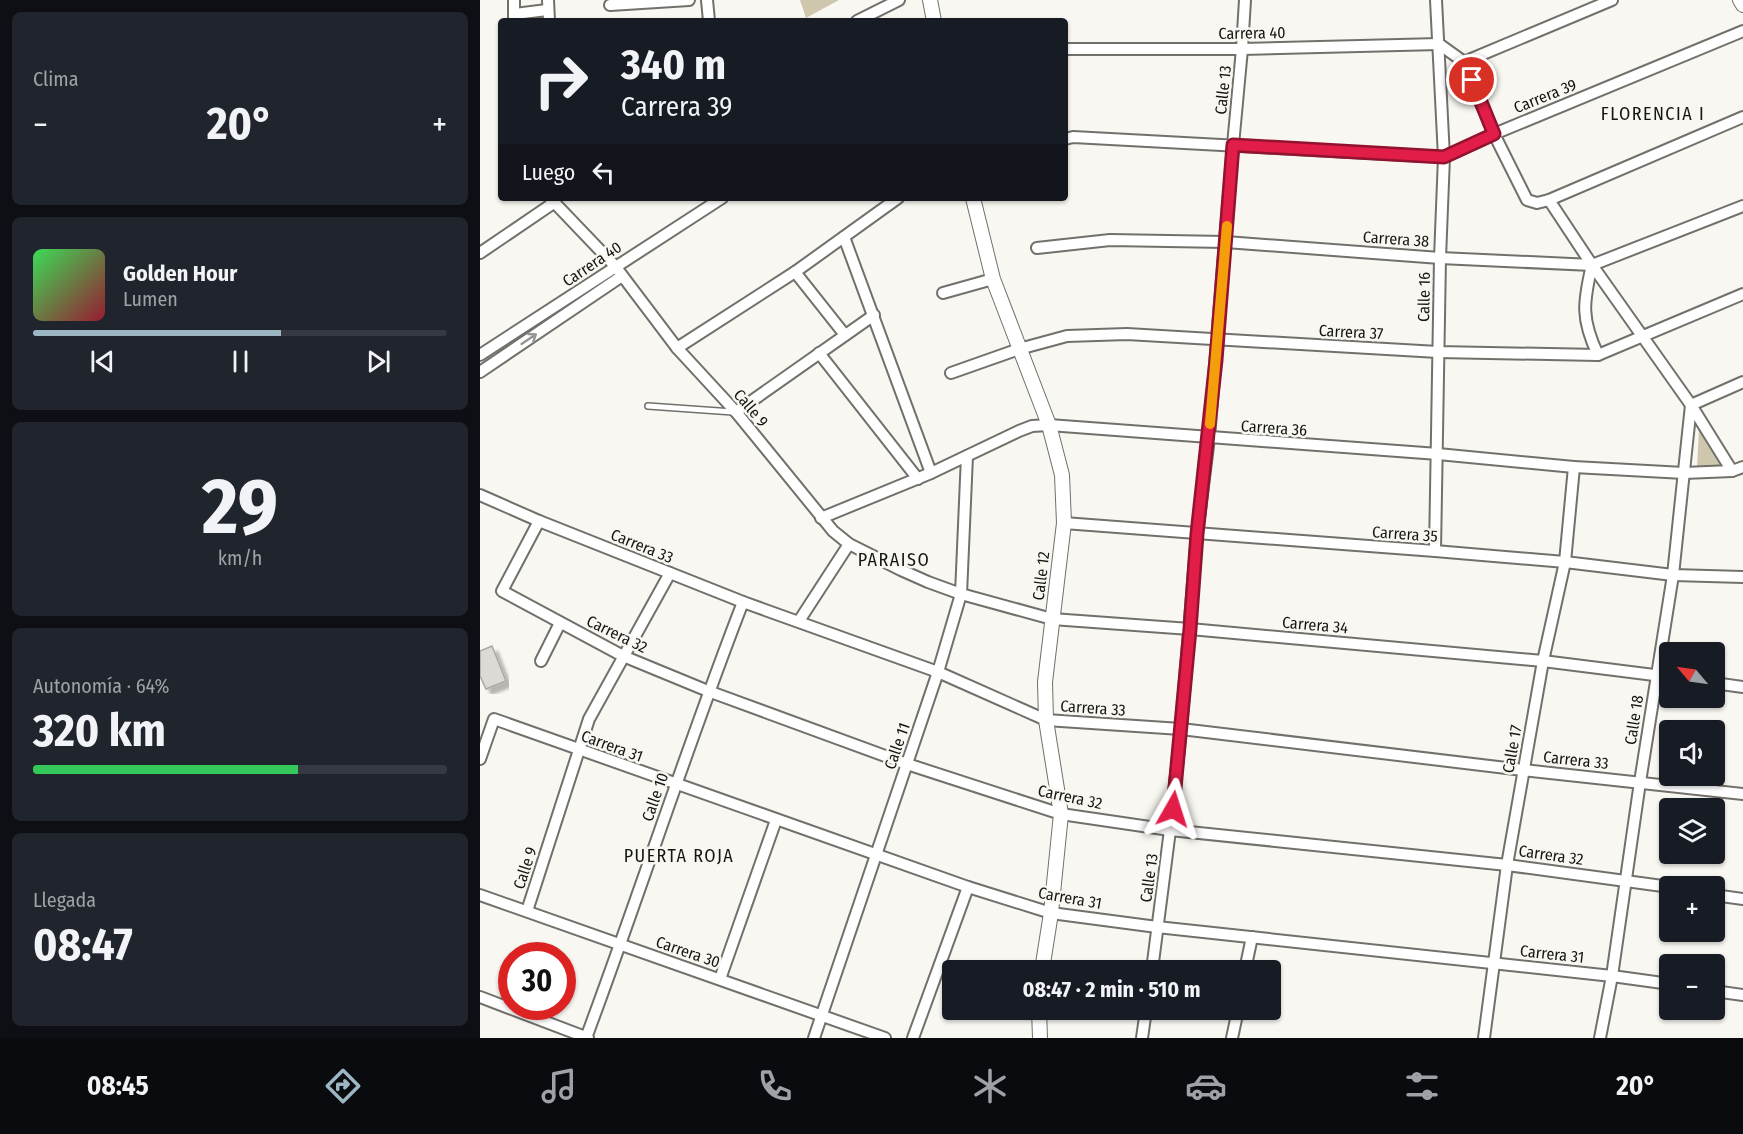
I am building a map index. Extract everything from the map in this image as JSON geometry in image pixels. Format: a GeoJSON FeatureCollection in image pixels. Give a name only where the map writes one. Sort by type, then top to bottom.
{"type":"FeatureCollection","features":[{"type":"Feature","properties":{"kind":"street"},"geometry":{"type":"LineString","coordinates":[[514,0],[515,18],[548,10]]}},
{"type":"Feature","properties":{"kind":"street"},"geometry":{"type":"LineString","coordinates":[[610,5],[690,0]]}},
{"type":"Feature","properties":{"kind":"street"},"geometry":{"type":"LineString","coordinates":[[707,0],[709,18]]}},
{"type":"Feature","properties":{"kind":"street"},"geometry":{"type":"LineString","coordinates":[[863,18],[899,0]]}},
{"type":"Feature","properties":{"kind":"street"},"geometry":{"type":"LineString","coordinates":[[930,0],[933,18]]}},
{"type":"Feature","properties":{"kind":"street","name":"Calle 13"},"geometry":{"type":"LineString","coordinates":[[1153,960],[1181,729],[1197,534],[1209,438],[1245,0]]}},
{"type":"Feature","properties":{"kind":"street","name":"Calle 16"},"geometry":{"type":"LineString","coordinates":[[1435,551],[1444,157],[1436,0]]}},
{"type":"Feature","properties":{"kind":"street"},"geometry":{"type":"LineString","coordinates":[[1464,62],[1612,0]]}},
{"type":"Feature","properties":{"kind":"street"},"geometry":{"type":"LineString","coordinates":[[1740,0],[1743,5]]}},
{"type":"Feature","properties":{"kind":"street","name":"Carrera 39"},"geometry":{"type":"LineString","coordinates":[[1068,138],[1444,157],[1743,31]]}},
{"type":"Feature","properties":{"kind":"street"},"geometry":{"type":"LineString","coordinates":[[1439,44],[1464,62],[1494,134],[1527,200],[1537,203],[1549,200],[1743,117]]}},
{"type":"Feature","properties":{"kind":"street","name":"Carrera 40"},"geometry":{"type":"LineString","coordinates":[[1068,49],[1242,49],[1439,44]]}},
{"type":"Feature","properties":{"kind":"street"},"geometry":{"type":"LineString","coordinates":[[1549,200],[1691,405],[1732,471]]}},
{"type":"Feature","properties":{"kind":"street"},"geometry":{"type":"LineString","coordinates":[[480,253],[552,201]]}},
{"type":"Feature","properties":{"kind":"street","name":"Calle 9"},"geometry":{"type":"LineString","coordinates":[[554,201],[615,266],[677,348],[736,412],[833,531],[849,544],[901,570],[961,594]]}},
{"type":"Feature","properties":{"kind":"street","name":"Carrera 40"},"geometry":{"type":"LineString","coordinates":[[480,355],[717,201]]}},
{"type":"Feature","properties":{"kind":"street"},"geometry":{"type":"LineString","coordinates":[[677,348],[795,272],[894,201]]}},
{"type":"Feature","properties":{"kind":"street","name":"Calle 12"},"geometry":{"type":"LineString","coordinates":[[974,201],[993,279],[1049,425],[1062,475],[1064,523],[1045,682],[1046,720],[1061,814],[1051,913],[1044,960]]}},
{"type":"Feature","properties":{"kind":"street","name":"Carrera 38"},"geometry":{"type":"LineString","coordinates":[[1037,248],[1110,240],[1226,242],[1440,258],[1592,265],[1743,206]]}},
{"type":"Feature","properties":{"kind":"street"},"geometry":{"type":"LineString","coordinates":[[844,237],[931,473]]}},
{"type":"Feature","properties":{"kind":"street"},"geometry":{"type":"LineString","coordinates":[[1592,265],[1585,313],[1588,332],[1598,355]]}},
{"type":"Feature","properties":{"kind":"street"},"geometry":{"type":"LineString","coordinates":[[795,272],[845,335]]}},
{"type":"Feature","properties":{"kind":"street","name":"Carrera 40"},"geometry":{"type":"LineString","coordinates":[[480,372],[622,276]]}},
{"type":"Feature","properties":{"kind":"street"},"geometry":{"type":"LineString","coordinates":[[944,293],[993,279]]}},
{"type":"Feature","properties":{"kind":"street","name":"Carrera 37"},"geometry":{"type":"LineString","coordinates":[[951,373],[1019,349],[1068,336],[1127,334],[1438,352],[1598,355],[1743,294]]}},
{"type":"Feature","properties":{"kind":"street"},"geometry":{"type":"LineString","coordinates":[[736,412],[874,315]]}},
{"type":"Feature","properties":{"kind":"street"},"geometry":{"type":"LineString","coordinates":[[500,343],[508,353]]}},
{"type":"Feature","properties":{"kind":"street"},"geometry":{"type":"LineString","coordinates":[[819,353],[918,478]]}},
{"type":"Feature","properties":{"kind":"street"},"geometry":{"type":"LineString","coordinates":[[1691,405],[1743,382]]}},
{"type":"Feature","properties":{"kind":"street","name":"Calle 18"},"geometry":{"type":"LineString","coordinates":[[1600,1038],[1612,976],[1673,575],[1691,405]]}},
{"type":"Feature","properties":{"kind":"street","name":"Carrera 36"},"geometry":{"type":"LineString","coordinates":[[821,518],[931,473],[1019,431],[1032,426],[1049,425],[1438,454],[1574,467],[1684,473],[1732,471],[1743,467]]}},
{"type":"Feature","properties":{"kind":"street","name":"Calle 11"},"geometry":{"type":"LineString","coordinates":[[814,1038],[938,672],[961,594],[967,456]]}},
{"type":"Feature","properties":{"kind":"street","name":"Calle 17"},"geometry":{"type":"LineString","coordinates":[[1484,1038],[1507,865],[1523,770],[1543,661],[1565,562],[1574,467]]}},
{"type":"Feature","properties":{"kind":"street","name":"Carrera 33"},"geometry":{"type":"LineString","coordinates":[[480,495],[539,521],[743,602],[938,672],[1046,720],[1181,729],[1743,794]]}},
{"type":"Feature","properties":{"kind":"street","name":"Carrera 32"},"geometry":{"type":"LineString","coordinates":[[539,521],[502,591],[623,656],[708,691],[907,764],[1061,814],[1170,830],[1507,865],[1659,885]]}},
{"type":"Feature","properties":{"kind":"street","name":"Carrera 35"},"geometry":{"type":"LineString","coordinates":[[1064,523],[1565,562],[1673,575],[1743,577]]}},
{"type":"Feature","properties":{"kind":"street"},"geometry":{"type":"LineString","coordinates":[[799,621],[849,544]]}},
{"type":"Feature","properties":{"kind":"street","name":"Calle 9"},"geometry":{"type":"LineString","coordinates":[[527,911],[589,720],[670,573]]}},
{"type":"Feature","properties":{"kind":"street","name":"Carrera 34"},"geometry":{"type":"LineString","coordinates":[[961,594],[1052,619],[1543,661],[1657,676]]}},
{"type":"Feature","properties":{"kind":"street","name":"Calle 10"},"geometry":{"type":"LineString","coordinates":[[587,1038],[708,691],[743,602]]}},
{"type":"Feature","properties":{"kind":"street"},"geometry":{"type":"LineString","coordinates":[[541,661],[560,623]]}},
{"type":"Feature","properties":{"kind":"street"},"geometry":{"type":"LineString","coordinates":[[1725,685],[1743,687]]}},
{"type":"Feature","properties":{"kind":"street","name":"Carrera 31"},"geometry":{"type":"LineString","coordinates":[[480,759],[494,719],[968,887],[1051,913],[1157,927],[1659,982]]}},
{"type":"Feature","properties":{"kind":"street"},"geometry":{"type":"LineString","coordinates":[[720,979],[776,820]]}},
{"type":"Feature","properties":{"kind":"street"},"geometry":{"type":"LineString","coordinates":[[913,1038],[968,887]]}},
{"type":"Feature","properties":{"kind":"street","name":"Carrera 30"},"geometry":{"type":"LineString","coordinates":[[480,895],[885,1038]]}},
{"type":"Feature","properties":{"kind":"street"},"geometry":{"type":"LineString","coordinates":[[1725,897],[1743,899]]}},
{"type":"Feature","properties":{"kind":"street"},"geometry":{"type":"LineString","coordinates":[[1247,960],[1252,937]]}},
{"type":"Feature","properties":{"kind":"street"},"geometry":{"type":"LineString","coordinates":[[1725,993],[1743,995]]}},
{"type":"Feature","properties":{"kind":"street"},"geometry":{"type":"LineString","coordinates":[[480,997],[587,1038]]}},
{"type":"Feature","properties":{"kind":"street"},"geometry":{"type":"LineString","coordinates":[[1039,1020],[1040,1038]]}},
{"type":"Feature","properties":{"kind":"street"},"geometry":{"type":"LineString","coordinates":[[1142,1038],[1145,1020]]}},
{"type":"Feature","properties":{"kind":"street"},"geometry":{"type":"LineString","coordinates":[[1232,1038],[1236,1020]]}},
{"type":"Feature","properties":{"kind":"lane"},"geometry":{"type":"LineString","coordinates":[[648,406],[736,412]]}},
{"type":"Feature","properties":{"kind":"shaded area"},"geometry":{"type":"Polygon","coordinates":[[[800,0],[839,0],[806,18],[800,0]]]}},
{"type":"Feature","properties":{"kind":"shaded area"},"geometry":{"type":"Polygon","coordinates":[[[1699,429],[1723,468],[1697,468],[1699,429]]]}},
{"type":"Feature","properties":{"kind":"building"},"geometry":{"type":"Polygon","coordinates":[[[492,646],[506,681],[486,689],[480,676],[480,651],[492,646]]]}},
{"type":"Feature","properties":{"kind":"slow traffic"},"geometry":{"type":"LineString","coordinates":[[1210,424],[1227,226]]}},
{"type":"Feature","properties":{"kind":"district","name":"FLORENCIA I"},"geometry":{"type":"Point","coordinates":[1653,114]}},
{"type":"Feature","properties":{"kind":"district","name":"PARAISO"},"geometry":{"type":"Point","coordinates":[894,560]}},
{"type":"Feature","properties":{"kind":"district","name":"PUERTA ROJA"},"geometry":{"type":"Point","coordinates":[679,856]}},
{"type":"Feature","properties":{"kind":"route"},"geometry":{"type":"LineString","coordinates":[[1173,809],[1197,534],[1209,438],[1233,145],[1444,157],[1494,134],[1472,80]]}}]}
